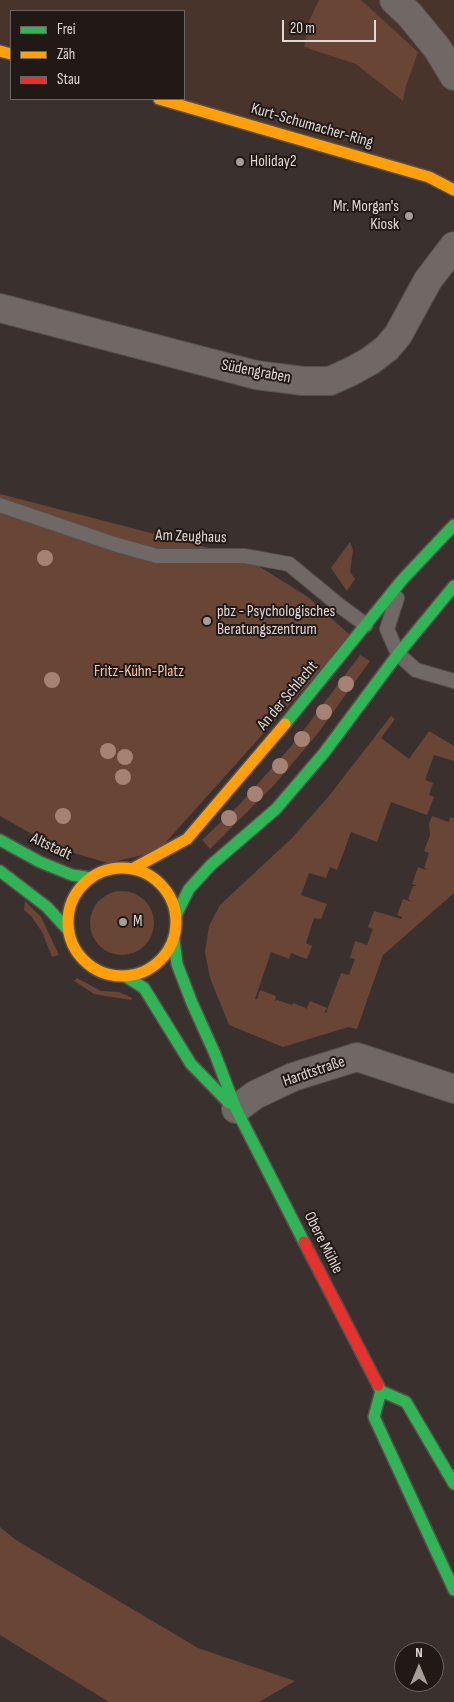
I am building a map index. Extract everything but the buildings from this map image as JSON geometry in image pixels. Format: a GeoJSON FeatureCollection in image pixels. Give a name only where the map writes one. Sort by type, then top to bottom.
{"type":"FeatureCollection","features":[{"type":"Feature","properties":{"kind":"main road","name":"Kurt-Schumacher-Ring"},"geometry":{"type":"LineString","coordinates":[[162,100],[429,177],[454,190]]}},
{"type":"Feature","properties":{"kind":"main road","name":"An der Schlacht"},"geometry":{"type":"LineString","coordinates":[[132,869],[187,838],[252,764],[403,579],[454,525]]}},
{"type":"Feature","properties":{"kind":"main road"},"geometry":{"type":"LineString","coordinates":[[176,915],[189,889],[211,865],[276,809],[324,753],[398,654],[454,586]]}},
{"type":"Feature","properties":{"kind":"main road","name":"Altstadt"},"geometry":{"type":"LineString","coordinates":[[0,840],[40,862],[72,874],[91,878]]}},
{"type":"Feature","properties":{"kind":"main road"},"geometry":{"type":"LineString","coordinates":[[110,869],[132,869],[148,874],[162,884],[172,898],[176,915],[174,940],[158,964],[142,973],[126,976],[106,974],[88,964],[74,948],[69,931],[68,918],[71,904],[81,886],[91,878],[110,869]]}},
{"type":"Feature","properties":{"kind":"main road"},"geometry":{"type":"LineString","coordinates":[[0,871],[47,907],[69,931]]}},
{"type":"Feature","properties":{"kind":"main road","name":"Obere Mühle"},"geometry":{"type":"LineString","coordinates":[[174,940],[177,964],[236,1109],[381,1391]]}},
{"type":"Feature","properties":{"kind":"main road","name":"Obere Mühle"},"geometry":{"type":"LineString","coordinates":[[126,976],[144,988],[191,1064],[236,1109]]}},
{"type":"Feature","properties":{"kind":"main road"},"geometry":{"type":"LineString","coordinates":[[454,1484],[406,1402],[381,1391],[374,1417],[454,1590]]}},
{"type":"Feature","properties":{"kind":"street"},"geometry":{"type":"LineString","coordinates":[[394,0],[409,14],[437,48],[454,76]]}},
{"type":"Feature","properties":{"kind":"street","name":"Südengraben"},"geometry":{"type":"LineString","coordinates":[[0,308],[256,374],[303,381],[330,381],[358,368],[387,348],[398,335],[428,280],[454,246]]}},
{"type":"Feature","properties":{"kind":"street","name":"Hardtstraße"},"geometry":{"type":"LineString","coordinates":[[236,1109],[256,1095],[293,1077],[357,1057],[454,1089]]}},
{"type":"Feature","properties":{"kind":"lane","name":"Am Zeughaus"},"geometry":{"type":"LineString","coordinates":[[0,505],[114,544],[158,556],[245,556],[289,564],[366,625]]}},
{"type":"Feature","properties":{"kind":"lane"},"geometry":{"type":"LineString","coordinates":[[403,579],[387,629],[398,654],[416,670],[454,681]]}},
{"type":"Feature","properties":{"kind":"shaded area"},"geometry":{"type":"Polygon","coordinates":[[[0,0],[454,0],[454,186],[185,99],[185,10],[10,10],[10,46],[0,43],[0,0]]]}},
{"type":"Feature","properties":{"kind":"green space"},"geometry":{"type":"Polygon","coordinates":[[[319,0],[361,0],[418,52],[406,86],[403,101],[356,64],[304,47],[309,21],[319,0]]]}},
{"type":"Feature","properties":{"kind":"green space","name":"Fritz-Kühn-Platz"},"geometry":{"type":"Polygon","coordinates":[[[0,494],[244,557],[308,597],[351,636],[157,852],[108,863],[57,848],[0,816],[0,494]]]}},
{"type":"Feature","properties":{"kind":"green space"},"geometry":{"type":"Polygon","coordinates":[[[350,542],[353,550],[350,572],[355,579],[347,591],[331,568],[350,542]]]}},
{"type":"Feature","properties":{"kind":"green space"},"geometry":{"type":"Polygon","coordinates":[[[360,655],[370,661],[318,733],[275,784],[210,849],[202,840],[239,805],[294,743],[360,655]]]}},
{"type":"Feature","properties":{"kind":"green space"},"geometry":{"type":"Polygon","coordinates":[[[391,716],[395,719],[381,738],[409,759],[429,731],[454,746],[454,761],[434,755],[425,780],[433,783],[429,795],[434,797],[427,815],[391,802],[377,842],[351,832],[337,870],[330,867],[326,878],[309,873],[301,895],[327,904],[321,919],[314,918],[306,943],[312,946],[307,959],[291,953],[289,959],[271,952],[255,999],[257,999],[260,990],[276,996],[275,1001],[292,1005],[293,1003],[306,1008],[306,1010],[310,1001],[327,1008],[324,1013],[326,1013],[341,973],[349,975],[355,959],[350,958],[355,941],[367,945],[373,929],[368,927],[374,911],[402,919],[402,917],[397,915],[403,899],[412,902],[408,899],[413,886],[417,886],[412,884],[418,867],[427,869],[424,868],[429,853],[424,851],[430,835],[429,824],[432,816],[449,822],[450,817],[454,818],[454,893],[383,955],[357,1029],[348,1027],[283,1047],[229,1025],[210,978],[205,952],[209,926],[220,905],[292,838],[329,796],[391,716]]]}},
{"type":"Feature","properties":{"kind":"green space"},"geometry":{"type":"Polygon","coordinates":[[[122,891],[140,897],[148,905],[154,923],[148,941],[140,949],[122,955],[104,949],[96,941],[90,923],[96,905],[104,897],[122,891]]]}},
{"type":"Feature","properties":{"kind":"green space"},"geometry":{"type":"Polygon","coordinates":[[[25,901],[41,917],[59,955],[52,957],[42,932],[31,916],[24,910],[25,901]]]}},
{"type":"Feature","properties":{"kind":"green space"},"geometry":{"type":"Polygon","coordinates":[[[77,978],[101,991],[119,992],[132,998],[131,1000],[94,994],[74,981],[77,978]]]}},
{"type":"Feature","properties":{"kind":"green space"},"geometry":{"type":"Polygon","coordinates":[[[0,1527],[16,1540],[198,1648],[295,1681],[259,1702],[109,1702],[0,1635],[0,1527]]]}},
{"type":"Feature","properties":{"kind":"traffic: fast"},"geometry":{"type":"LineString","coordinates":[[285,724],[403,579],[454,525]]}},
{"type":"Feature","properties":{"kind":"traffic: fast"},"geometry":{"type":"LineString","coordinates":[[176,915],[189,889],[211,865],[276,809],[324,753],[398,654],[454,586]]}},
{"type":"Feature","properties":{"kind":"traffic: fast"},"geometry":{"type":"LineString","coordinates":[[0,840],[40,862],[72,875],[91,878]]}},
{"type":"Feature","properties":{"kind":"traffic: fast"},"geometry":{"type":"LineString","coordinates":[[0,871],[47,907],[69,931]]}},
{"type":"Feature","properties":{"kind":"traffic: fast"},"geometry":{"type":"LineString","coordinates":[[174,940],[177,964],[236,1109],[304,1242]]}},
{"type":"Feature","properties":{"kind":"traffic: fast"},"geometry":{"type":"LineString","coordinates":[[125,976],[144,988],[191,1064],[229,1103]]}},
{"type":"Feature","properties":{"kind":"traffic: fast"},"geometry":{"type":"LineString","coordinates":[[378,1385],[381,1391],[406,1402],[454,1484]]}},
{"type":"Feature","properties":{"kind":"traffic: fast"},"geometry":{"type":"LineString","coordinates":[[381,1391],[374,1417],[454,1590]]}},
{"type":"Feature","properties":{"kind":"traffic: slow"},"geometry":{"type":"LineString","coordinates":[[0,51],[10,54]]}},
{"type":"Feature","properties":{"kind":"traffic: slow"},"geometry":{"type":"LineString","coordinates":[[162,100],[429,177],[454,190]]}},
{"type":"Feature","properties":{"kind":"traffic: slow"},"geometry":{"type":"LineString","coordinates":[[132,869],[187,839],[285,724]]}},
{"type":"Feature","properties":{"kind":"traffic: slow"},"geometry":{"type":"LineString","coordinates":[[122,868],[143,872],[160,884],[172,901],[176,922],[172,943],[160,960],[143,972],[122,976],[101,972],[84,960],[72,943],[68,922],[72,901],[84,884],[101,872],[122,868]]}},
{"type":"Feature","properties":{"kind":"traffic: jam"},"geometry":{"type":"LineString","coordinates":[[304,1242],[378,1385]]}},
{"type":"Feature","properties":{"kind":"place","name":"Holiday2"},"geometry":{"type":"Point","coordinates":[240,162]}},
{"type":"Feature","properties":{"kind":"place","name":"Mr. Morgan's Kiosk"},"geometry":{"type":"Point","coordinates":[409,216]}},
{"type":"Feature","properties":{"kind":"place","name":"pbz - Psychologisches Beratungszentrum"},"geometry":{"type":"Point","coordinates":[207,621]}},
{"type":"Feature","properties":{"kind":"place","name":"M"},"geometry":{"type":"Point","coordinates":[123,922]}}]}
